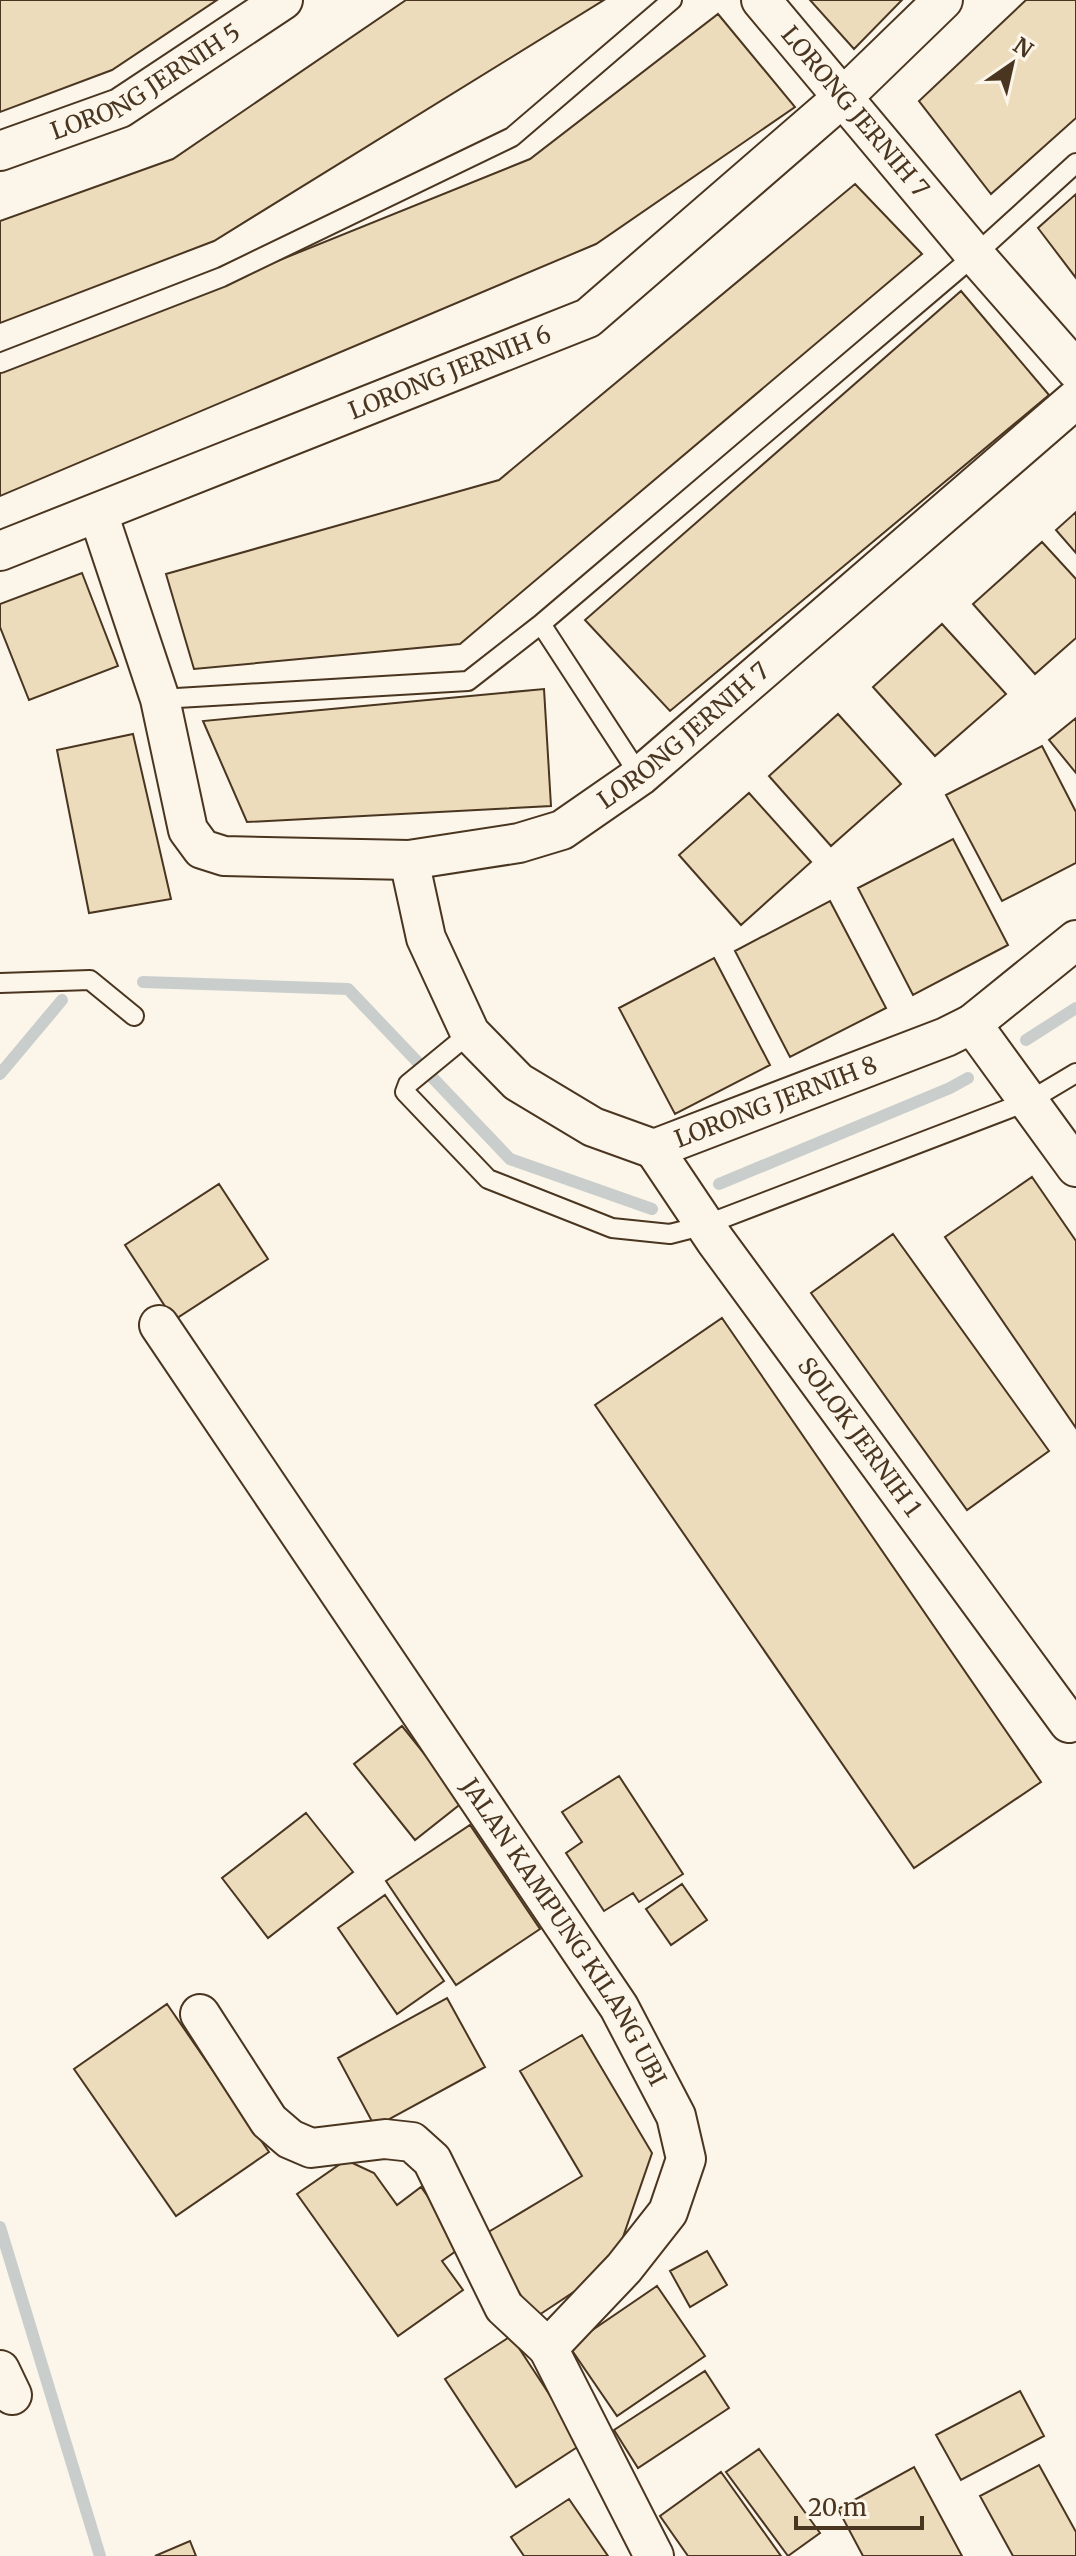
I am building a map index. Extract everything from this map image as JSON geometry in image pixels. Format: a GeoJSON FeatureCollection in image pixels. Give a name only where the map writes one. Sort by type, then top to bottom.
{"type":"FeatureCollection","features":[{"type":"Feature","properties":{"kind":"street","name":"LORONG JERNIH 5"},"geometry":{"type":"LineString","coordinates":[[0,151],[120,108],[283,0]]}},
{"type":"Feature","properties":{"kind":"street","name":"LORONG JERNIH 7"},"geometry":{"type":"LineString","coordinates":[[761,0],[1076,370]]}},
{"type":"Feature","properties":{"kind":"street","name":"LORONG JERNIH 6"},"geometry":{"type":"LineString","coordinates":[[0,551],[588,318],[843,97],[943,0]]}},
{"type":"Feature","properties":{"kind":"street","name":"LORONG JERNIH 7"},"geometry":{"type":"LineString","coordinates":[[160,699],[188,830],[202,849],[224,856],[409,860],[519,843],[562,830],[640,776],[1076,399]]}},
{"type":"Feature","properties":{"kind":"street"},"geometry":{"type":"LineString","coordinates":[[98,513],[160,699]]}},
{"type":"Feature","properties":{"kind":"street","name":"LORONG JERNIH 8"},"geometry":{"type":"LineString","coordinates":[[409,860],[426,938],[466,1036],[518,1082],[593,1127],[654,1149],[946,1037],[972,1024],[1076,940]]}},
{"type":"Feature","properties":{"kind":"street"},"geometry":{"type":"LineString","coordinates":[[972,1024],[1076,1167]]}},
{"type":"Feature","properties":{"kind":"street","name":"SOLOK JERNIH 1"},"geometry":{"type":"LineString","coordinates":[[654,1149],[705,1225],[1069,1723]]}},
{"type":"Feature","properties":{"kind":"street","name":"JALAN KAMPUNG KILANG UBI"},"geometry":{"type":"LineString","coordinates":[[159,1325],[619,2007],[676,2116],[686,2159],[668,2212],[624,2268],[548,2348]]}},
{"type":"Feature","properties":{"kind":"street"},"geometry":{"type":"LineString","coordinates":[[200,2014],[269,2121],[290,2139],[311,2148],[385,2139],[412,2142],[432,2160],[504,2307],[548,2348],[654,2556]]}},
{"type":"Feature","properties":{"kind":"lane"},"geometry":{"type":"LineString","coordinates":[[0,363],[222,277],[512,137],[672,0]]}},
{"type":"Feature","properties":{"kind":"lane"},"geometry":{"type":"LineString","coordinates":[[160,699],[468,681],[541,624],[975,255],[1076,163]]}},
{"type":"Feature","properties":{"kind":"lane"},"geometry":{"type":"LineString","coordinates":[[541,624],[640,776]]}},
{"type":"Feature","properties":{"kind":"lane"},"geometry":{"type":"LineString","coordinates":[[0,983],[90,980],[134,1016]]}},
{"type":"Feature","properties":{"kind":"lane"},"geometry":{"type":"LineString","coordinates":[[466,1036],[408,1084],[405,1092],[488,1179],[612,1228],[670,1234],[705,1225],[1029,1101],[1076,1073]]}},
{"type":"Feature","properties":{"kind":"building"},"geometry":{"type":"Polygon","coordinates":[[[0,0],[217,0],[112,70],[0,112],[0,0]]]}},
{"type":"Feature","properties":{"kind":"building"},"geometry":{"type":"Polygon","coordinates":[[[406,0],[604,0],[214,241],[0,323],[0,221],[173,159],[406,0]]]}},
{"type":"Feature","properties":{"kind":"building"},"geometry":{"type":"Polygon","coordinates":[[[810,0],[902,0],[854,49],[810,0]]]}},
{"type":"Feature","properties":{"kind":"building"},"geometry":{"type":"Polygon","coordinates":[[[1026,0],[1076,0],[1076,118],[991,194],[919,101],[1026,0]]]}},
{"type":"Feature","properties":{"kind":"building"},"geometry":{"type":"Polygon","coordinates":[[[718,14],[795,107],[596,244],[0,496],[0,373],[530,159],[718,14]]]}},
{"type":"Feature","properties":{"kind":"building"},"geometry":{"type":"Polygon","coordinates":[[[855,184],[922,254],[460,644],[194,669],[166,574],[499,480],[855,184]]]}},
{"type":"Feature","properties":{"kind":"building"},"geometry":{"type":"Polygon","coordinates":[[[1076,194],[1076,278],[1038,228],[1076,194]]]}},
{"type":"Feature","properties":{"kind":"building"},"geometry":{"type":"Polygon","coordinates":[[[961,291],[1049,395],[670,711],[585,620],[961,291]]]}},
{"type":"Feature","properties":{"kind":"building"},"geometry":{"type":"Polygon","coordinates":[[[1076,512],[1076,553],[1056,530],[1076,512]]]}},
{"type":"Feature","properties":{"kind":"building"},"geometry":{"type":"Polygon","coordinates":[[[1042,542],[1076,579],[1076,638],[1035,674],[973,604],[1042,542]]]}},
{"type":"Feature","properties":{"kind":"building"},"geometry":{"type":"Polygon","coordinates":[[[82,573],[118,666],[29,700],[0,627],[0,604],[82,573]]]}},
{"type":"Feature","properties":{"kind":"building"},"geometry":{"type":"Polygon","coordinates":[[[942,624],[1006,694],[935,756],[873,687],[942,624]]]}},
{"type":"Feature","properties":{"kind":"building"},"geometry":{"type":"Polygon","coordinates":[[[544,689],[551,806],[247,822],[203,721],[544,689]]]}},
{"type":"Feature","properties":{"kind":"building"},"geometry":{"type":"Polygon","coordinates":[[[838,714],[901,784],[831,846],[769,776],[838,714]]]}},
{"type":"Feature","properties":{"kind":"building"},"geometry":{"type":"Polygon","coordinates":[[[1076,718],[1076,773],[1049,740],[1076,718]]]}},
{"type":"Feature","properties":{"kind":"building"},"geometry":{"type":"Polygon","coordinates":[[[133,734],[171,899],[89,913],[57,750],[133,734]]]}},
{"type":"Feature","properties":{"kind":"building"},"geometry":{"type":"Polygon","coordinates":[[[1042,746],[1076,812],[1076,863],[1002,901],[946,795],[1042,746]]]}},
{"type":"Feature","properties":{"kind":"building"},"geometry":{"type":"Polygon","coordinates":[[[749,793],[811,862],[741,925],[679,855],[749,793]]]}},
{"type":"Feature","properties":{"kind":"building"},"geometry":{"type":"Polygon","coordinates":[[[953,839],[1008,945],[913,995],[858,888],[953,839]]]}},
{"type":"Feature","properties":{"kind":"building"},"geometry":{"type":"Polygon","coordinates":[[[830,901],[886,1008],[790,1057],[735,951],[830,901]]]}},
{"type":"Feature","properties":{"kind":"building"},"geometry":{"type":"Polygon","coordinates":[[[714,958],[770,1065],[675,1114],[619,1008],[714,958]]]}},
{"type":"Feature","properties":{"kind":"building"},"geometry":{"type":"Polygon","coordinates":[[[1032,1177],[1076,1241],[1076,1428],[945,1237],[1032,1177]]]}},
{"type":"Feature","properties":{"kind":"building"},"geometry":{"type":"Polygon","coordinates":[[[219,1184],[268,1259],[174,1320],[125,1245],[219,1184]]]}},
{"type":"Feature","properties":{"kind":"building"},"geometry":{"type":"Polygon","coordinates":[[[893,1234],[1049,1451],[967,1510],[811,1293],[893,1234]]]}},
{"type":"Feature","properties":{"kind":"building"},"geometry":{"type":"Polygon","coordinates":[[[722,1318],[1041,1782],[914,1868],[595,1405],[722,1318]]]}},
{"type":"Feature","properties":{"kind":"building"},"geometry":{"type":"Polygon","coordinates":[[[402,1726],[463,1802],[415,1840],[354,1764],[402,1726]]]}},
{"type":"Feature","properties":{"kind":"building"},"geometry":{"type":"Polygon","coordinates":[[[619,1776],[683,1874],[639,1902],[633,1893],[604,1911],[566,1853],[582,1842],[562,1812],[619,1776]]]}},
{"type":"Feature","properties":{"kind":"building"},"geometry":{"type":"Polygon","coordinates":[[[306,1813],[353,1872],[268,1938],[222,1878],[306,1813]]]}},
{"type":"Feature","properties":{"kind":"building"},"geometry":{"type":"Polygon","coordinates":[[[470,1825],[540,1929],[456,1985],[386,1881],[470,1825]]]}},
{"type":"Feature","properties":{"kind":"building"},"geometry":{"type":"Polygon","coordinates":[[[682,1884],[707,1920],[671,1945],[646,1909],[682,1884]]]}},
{"type":"Feature","properties":{"kind":"building"},"geometry":{"type":"Polygon","coordinates":[[[385,1895],[444,1981],[397,2014],[338,1928],[385,1895]]]}},
{"type":"Feature","properties":{"kind":"building"},"geometry":{"type":"Polygon","coordinates":[[[447,1998],[485,2067],[375,2127],[338,2058],[447,1998]]]}},
{"type":"Feature","properties":{"kind":"building"},"geometry":{"type":"Polygon","coordinates":[[[167,2004],[269,2152],[176,2216],[74,2069],[167,2004]]]}},
{"type":"Feature","properties":{"kind":"building"},"geometry":{"type":"Polygon","coordinates":[[[582,2035],[652,2153],[613,2266],[536,2317],[480,2237],[582,2176],[520,2071],[582,2035]]]}},
{"type":"Feature","properties":{"kind":"building"},"geometry":{"type":"Polygon","coordinates":[[[346,2160],[374,2173],[397,2205],[421,2187],[463,2246],[442,2261],[463,2290],[398,2336],[297,2194],[346,2160]]]}},
{"type":"Feature","properties":{"kind":"building"},"geometry":{"type":"Polygon","coordinates":[[[707,2251],[727,2285],[690,2307],[670,2271],[707,2251]]]}},
{"type":"Feature","properties":{"kind":"building"},"geometry":{"type":"Polygon","coordinates":[[[657,2286],[705,2356],[617,2416],[569,2346],[657,2286]]]}},
{"type":"Feature","properties":{"kind":"building"},"geometry":{"type":"Polygon","coordinates":[[[511,2336],[582,2444],[516,2487],[445,2379],[511,2336]]]}},
{"type":"Feature","properties":{"kind":"building"},"geometry":{"type":"Polygon","coordinates":[[[705,2371],[729,2408],[638,2468],[614,2430],[705,2371]]]}},
{"type":"Feature","properties":{"kind":"building"},"geometry":{"type":"Polygon","coordinates":[[[1020,2391],[1044,2436],[961,2480],[936,2435],[1020,2391]]]}},
{"type":"Feature","properties":{"kind":"building"},"geometry":{"type":"Polygon","coordinates":[[[759,2449],[820,2533],[788,2556],[726,2472],[759,2449]]]}},
{"type":"Feature","properties":{"kind":"building"},"geometry":{"type":"Polygon","coordinates":[[[1039,2465],[1076,2532],[1076,2556],[1013,2556],[980,2496],[1039,2465]]]}},
{"type":"Feature","properties":{"kind":"building"},"geometry":{"type":"Polygon","coordinates":[[[914,2467],[962,2556],[863,2556],[838,2509],[914,2467]]]}},
{"type":"Feature","properties":{"kind":"building"},"geometry":{"type":"Polygon","coordinates":[[[721,2472],[781,2556],[688,2556],[660,2516],[721,2472]]]}},
{"type":"Feature","properties":{"kind":"building"},"geometry":{"type":"Polygon","coordinates":[[[569,2499],[608,2556],[524,2556],[511,2537],[569,2499]]]}},
{"type":"Feature","properties":{"kind":"building"},"geometry":{"type":"Polygon","coordinates":[[[190,2541],[196,2556],[155,2556],[190,2541]]]}},
{"type":"Feature","properties":{"kind":"waterway"},"geometry":{"type":"LineString","coordinates":[[143,982],[348,989],[510,1159],[652,1209]]}},
{"type":"Feature","properties":{"kind":"waterway"},"geometry":{"type":"LineString","coordinates":[[0,1074],[62,1000]]}},
{"type":"Feature","properties":{"kind":"waterway"},"geometry":{"type":"LineString","coordinates":[[1026,1040],[1076,1008]]}},
{"type":"Feature","properties":{"kind":"waterway"},"geometry":{"type":"LineString","coordinates":[[719,1184],[968,1078]]}},
{"type":"Feature","properties":{"kind":"waterway"},"geometry":{"type":"LineString","coordinates":[[0,2227],[100,2556]]}}]}
